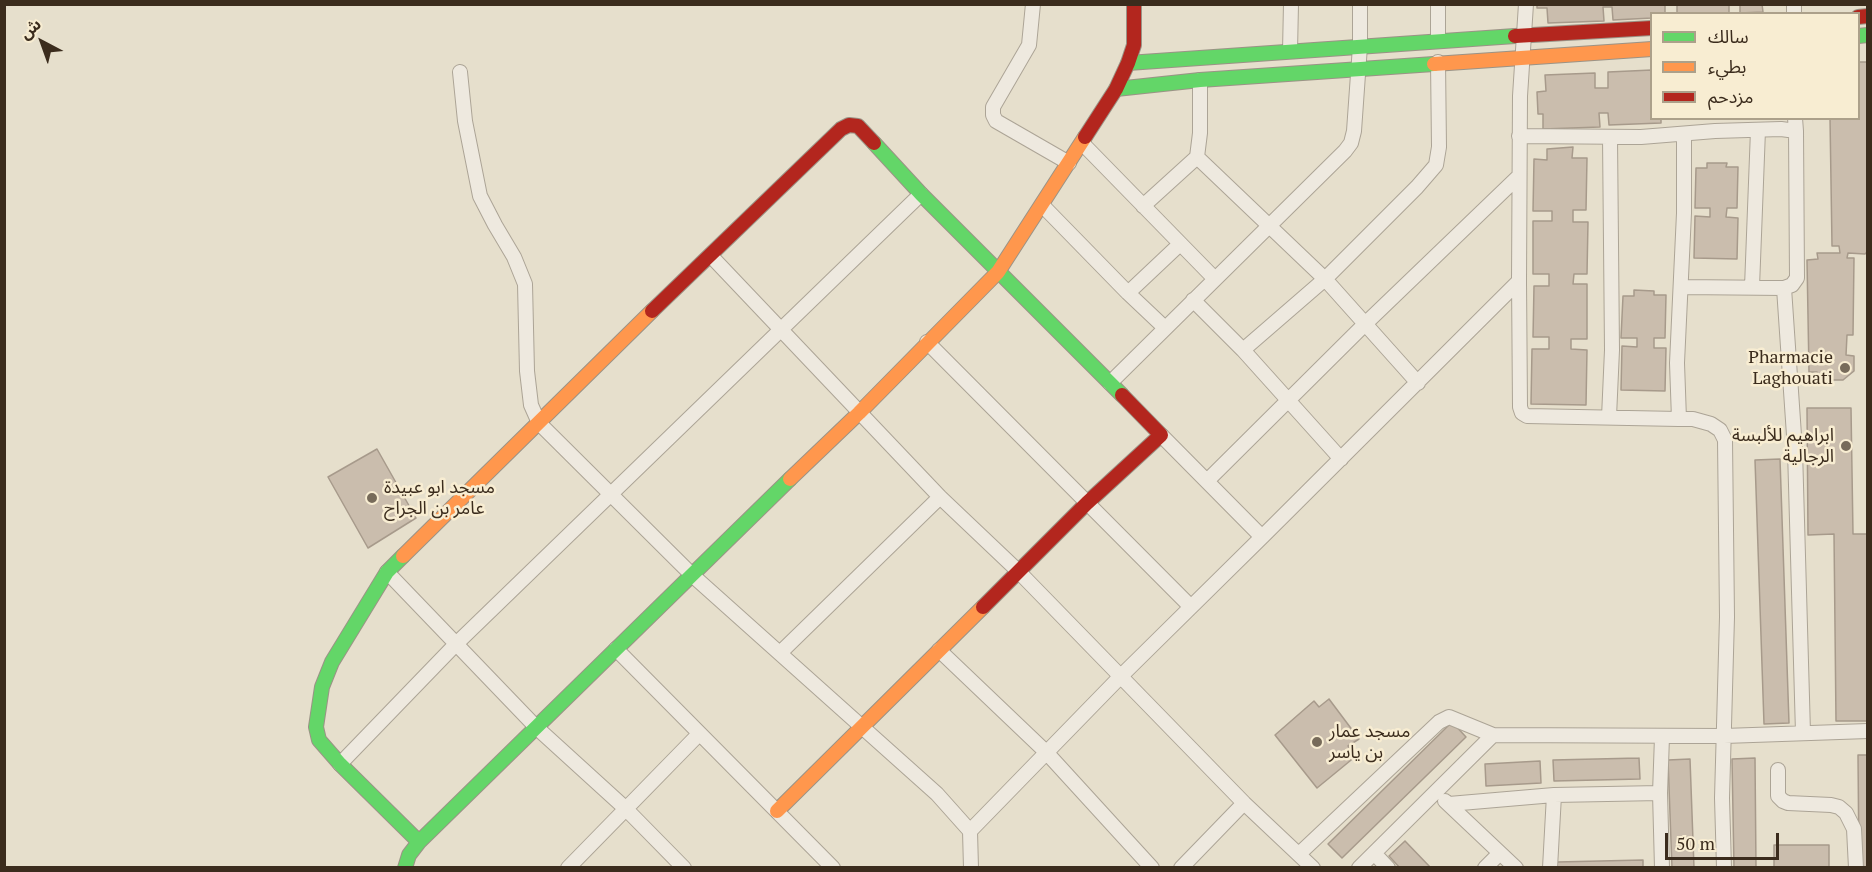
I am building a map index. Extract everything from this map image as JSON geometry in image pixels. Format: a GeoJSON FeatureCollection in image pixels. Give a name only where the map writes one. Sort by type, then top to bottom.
{"type":"FeatureCollection","features":[{"type":"Feature","properties":{"kind":"street"},"geometry":{"type":"LineString","coordinates":[[1033,4],[1029,45],[993,107],[993,115],[996,121],[1070,163]]}},
{"type":"Feature","properties":{"kind":"street"},"geometry":{"type":"LineString","coordinates":[[405,867],[409,855],[419,842],[859,412],[998,272],[1116,88],[1134,45],[1136,30],[1134,4]]}},
{"type":"Feature","properties":{"kind":"street"},"geometry":{"type":"LineString","coordinates":[[1290,51],[1291,4]]}},
{"type":"Feature","properties":{"kind":"street"},"geometry":{"type":"LineString","coordinates":[[1110,383],[1338,159],[1351,143],[1354,131],[1360,46],[1360,4]]}},
{"type":"Feature","properties":{"kind":"street"},"geometry":{"type":"LineString","coordinates":[[1438,4],[1438,41]]}},
{"type":"Feature","properties":{"kind":"street"},"geometry":{"type":"LineString","coordinates":[[1526,4],[1519,136],[1520,407],[1522,413],[1527,416],[1694,419],[1712,424],[1720,430],[1725,440],[1727,617],[1722,798],[1724,867]]}},
{"type":"Feature","properties":{"kind":"street"},"geometry":{"type":"LineString","coordinates":[[1128,63],[1650,28]]}},
{"type":"Feature","properties":{"kind":"street"},"geometry":{"type":"LineString","coordinates":[[1116,88],[1438,62],[1650,49]]}},
{"type":"Feature","properties":{"kind":"street"},"geometry":{"type":"LineString","coordinates":[[1243,350],[1326,279],[1417,188],[1436,165],[1439,147],[1438,62]]}},
{"type":"Feature","properties":{"kind":"street"},"geometry":{"type":"LineString","coordinates":[[460,72],[465,121],[480,196],[514,257],[525,284],[527,371],[531,405],[539,423],[691,574],[937,794],[970,831],[971,867]]}},
{"type":"Feature","properties":{"kind":"street"},"geometry":{"type":"LineString","coordinates":[[1143,206],[1197,157],[1200,133],[1200,80]]}},
{"type":"Feature","properties":{"kind":"street"},"geometry":{"type":"LineString","coordinates":[[1519,136],[1610,137],[1684,134],[1781,129],[1796,124],[1797,278],[1792,285],[1784,288],[1681,287]]}},
{"type":"Feature","properties":{"kind":"street"},"geometry":{"type":"LineString","coordinates":[[419,842],[340,764],[319,740],[316,727],[322,687],[332,662],[387,572],[832,137],[849,125],[858,126],[921,194],[1262,537]]}},
{"type":"Feature","properties":{"kind":"street"},"geometry":{"type":"LineString","coordinates":[[1752,287],[1758,130]]}},
{"type":"Feature","properties":{"kind":"street"},"geometry":{"type":"LineString","coordinates":[[1679,419],[1677,363],[1684,213],[1684,134]]}},
{"type":"Feature","properties":{"kind":"street"},"geometry":{"type":"LineString","coordinates":[[1609,417],[1612,350],[1610,137]]}},
{"type":"Feature","properties":{"kind":"street"},"geometry":{"type":"LineString","coordinates":[[1082,143],[1215,278]]}},
{"type":"Feature","properties":{"kind":"street"},"geometry":{"type":"LineString","coordinates":[[1197,157],[1326,279],[1364,325],[1418,383]]}},
{"type":"Feature","properties":{"kind":"street"},"geometry":{"type":"LineString","coordinates":[[1207,482],[1364,325],[1519,176]]}},
{"type":"Feature","properties":{"kind":"street"},"geometry":{"type":"LineString","coordinates":[[340,764],[455,645],[921,194]]}},
{"type":"Feature","properties":{"kind":"street"},"geometry":{"type":"LineString","coordinates":[[1042,205],[1165,328]]}},
{"type":"Feature","properties":{"kind":"street"},"geometry":{"type":"LineString","coordinates":[[1128,293],[1180,244]]}},
{"type":"Feature","properties":{"kind":"street"},"geometry":{"type":"LineString","coordinates":[[711,256],[940,497],[1018,572],[1244,802],[1313,867]]}},
{"type":"Feature","properties":{"kind":"street"},"geometry":{"type":"LineString","coordinates":[[970,831],[1120,677],[1519,280]]}},
{"type":"Feature","properties":{"kind":"street"},"geometry":{"type":"LineString","coordinates":[[1784,288],[1795,450],[1803,733]]}},
{"type":"Feature","properties":{"kind":"street"},"geometry":{"type":"LineString","coordinates":[[1193,300],[1243,350],[1341,459]]}},
{"type":"Feature","properties":{"kind":"street"},"geometry":{"type":"LineString","coordinates":[[927,342],[1191,607]]}},
{"type":"Feature","properties":{"kind":"street"},"geometry":{"type":"LineString","coordinates":[[777,811],[1087,503],[1161,435]]}},
{"type":"Feature","properties":{"kind":"street"},"geometry":{"type":"LineString","coordinates":[[780,653],[940,497]]}},
{"type":"Feature","properties":{"kind":"street"},"geometry":{"type":"LineString","coordinates":[[387,572],[536,727],[625,808],[684,867]]}},
{"type":"Feature","properties":{"kind":"street"},"geometry":{"type":"LineString","coordinates":[[616,649],[833,867]]}},
{"type":"Feature","properties":{"kind":"street"},"geometry":{"type":"LineString","coordinates":[[939,650],[1046,752],[1152,867]]}},
{"type":"Feature","properties":{"kind":"street"},"geometry":{"type":"LineString","coordinates":[[1299,854],[1439,722],[1449,717],[1493,735],[1724,736],[1868,732]]}},
{"type":"Feature","properties":{"kind":"street"},"geometry":{"type":"LineString","coordinates":[[568,867],[699,734]]}},
{"type":"Feature","properties":{"kind":"street"},"geometry":{"type":"LineString","coordinates":[[1359,867],[1493,735]]}},
{"type":"Feature","properties":{"kind":"street"},"geometry":{"type":"LineString","coordinates":[[1662,736],[1660,793],[1662,867]]}},
{"type":"Feature","properties":{"kind":"street"},"geometry":{"type":"LineString","coordinates":[[1778,770],[1778,796],[1783,801],[1831,805],[1839,807],[1846,813],[1854,828],[1856,867]]}},
{"type":"Feature","properties":{"kind":"street"},"geometry":{"type":"LineString","coordinates":[[1436,793],[1516,867]]}},
{"type":"Feature","properties":{"kind":"street"},"geometry":{"type":"LineString","coordinates":[[1449,804],[1554,795],[1660,793]]}},
{"type":"Feature","properties":{"kind":"street"},"geometry":{"type":"LineString","coordinates":[[1550,867],[1554,795]]}},
{"type":"Feature","properties":{"kind":"street"},"geometry":{"type":"LineString","coordinates":[[1181,867],[1244,802]]}},
{"type":"Feature","properties":{"kind":"street"},"geometry":{"type":"LineString","coordinates":[[1374,853],[1388,867]]}},
{"type":"Feature","properties":{"kind":"street"},"geometry":{"type":"LineString","coordinates":[[1485,867],[1500,853]]}},
{"type":"Feature","properties":{"kind":"building"},"geometry":{"type":"Polygon","coordinates":[[[1537,4],[1665,4],[1665,12],[1650,12],[1650,18],[1613,20],[1612,7],[1603,7],[1604,21],[1548,23],[1547,8],[1537,8],[1537,4]]]}},
{"type":"Feature","properties":{"kind":"building"},"geometry":{"type":"Polygon","coordinates":[[[1677,4],[1729,4],[1729,12],[1677,12],[1677,4]]]}},
{"type":"Feature","properties":{"kind":"building"},"geometry":{"type":"Polygon","coordinates":[[[1740,4],[1762,4],[1763,12],[1740,12],[1740,4]]]}},
{"type":"Feature","properties":{"kind":"building"},"geometry":{"type":"Polygon","coordinates":[[[1860,62],[1866,62],[1868,64],[1868,251],[1865,254],[1848,253],[1847,258],[1854,258],[1853,335],[1847,335],[1846,355],[1854,356],[1854,371],[1843,380],[1817,380],[1817,372],[1809,372],[1807,260],[1818,259],[1817,253],[1840,253],[1839,246],[1832,246],[1830,120],[1860,120],[1860,62]]]}},
{"type":"Feature","properties":{"kind":"building"},"geometry":{"type":"Polygon","coordinates":[[[1650,70],[1650,120],[1661,120],[1661,123],[1609,125],[1608,113],[1599,113],[1600,127],[1543,129],[1543,114],[1538,114],[1537,92],[1546,91],[1545,75],[1595,73],[1595,88],[1608,88],[1608,72],[1650,70]]]}},
{"type":"Feature","properties":{"kind":"building"},"geometry":{"type":"Polygon","coordinates":[[[1573,147],[1572,158],[1587,158],[1586,210],[1573,210],[1573,222],[1588,222],[1587,274],[1574,274],[1573,284],[1587,284],[1587,339],[1571,339],[1571,349],[1587,350],[1586,405],[1531,404],[1532,349],[1549,349],[1549,337],[1533,337],[1534,286],[1549,286],[1549,274],[1533,274],[1533,221],[1552,221],[1552,211],[1533,211],[1534,159],[1547,160],[1547,149],[1573,147]]]}},
{"type":"Feature","properties":{"kind":"building"},"geometry":{"type":"Polygon","coordinates":[[[1707,163],[1727,163],[1726,167],[1738,167],[1737,208],[1727,208],[1726,217],[1738,218],[1737,259],[1694,258],[1695,216],[1710,217],[1710,208],[1695,208],[1696,168],[1707,168],[1707,163]]]}},
{"type":"Feature","properties":{"kind":"building"},"geometry":{"type":"Polygon","coordinates":[[[1634,290],[1654,291],[1654,295],[1666,295],[1665,338],[1654,338],[1654,348],[1666,348],[1665,391],[1621,390],[1622,346],[1637,347],[1637,338],[1621,338],[1623,296],[1634,296],[1634,290]]]}},
{"type":"Feature","properties":{"kind":"building"},"geometry":{"type":"Polygon","coordinates":[[[1807,408],[1851,408],[1853,534],[1868,534],[1868,721],[1836,721],[1834,534],[1808,535],[1807,408]]]}},
{"type":"Feature","properties":{"kind":"building","name":"مسجد ابو عبيدة عامر بن الجراح"},"geometry":{"type":"Polygon","coordinates":[[[377,449],[416,518],[368,548],[328,477],[377,449]]]}},
{"type":"Feature","properties":{"kind":"building"},"geometry":{"type":"Polygon","coordinates":[[[1780,459],[1789,723],[1764,724],[1755,460],[1780,459]]]}},
{"type":"Feature","properties":{"kind":"building","name":"مسجد عمار بن ياسر"},"geometry":{"type":"Polygon","coordinates":[[[1329,699],[1359,739],[1348,746],[1356,756],[1317,788],[1275,735],[1314,701],[1319,707],[1329,699]]]}},
{"type":"Feature","properties":{"kind":"building"},"geometry":{"type":"Polygon","coordinates":[[[1452,722],[1466,737],[1342,858],[1328,844],[1452,722]]]}},
{"type":"Feature","properties":{"kind":"building"},"geometry":{"type":"Polygon","coordinates":[[[1858,755],[1868,755],[1868,868],[1859,868],[1858,755]]]}},
{"type":"Feature","properties":{"kind":"building"},"geometry":{"type":"Polygon","coordinates":[[[1639,758],[1640,779],[1554,781],[1553,760],[1639,758]]]}},
{"type":"Feature","properties":{"kind":"building"},"geometry":{"type":"Polygon","coordinates":[[[1755,758],[1756,868],[1734,868],[1732,759],[1755,758]]]}},
{"type":"Feature","properties":{"kind":"building"},"geometry":{"type":"Polygon","coordinates":[[[1690,759],[1694,868],[1672,868],[1668,760],[1690,759]]]}},
{"type":"Feature","properties":{"kind":"building"},"geometry":{"type":"Polygon","coordinates":[[[1540,761],[1541,783],[1486,786],[1485,764],[1540,761]]]}},
{"type":"Feature","properties":{"kind":"building"},"geometry":{"type":"Polygon","coordinates":[[[1405,841],[1431,868],[1400,868],[1389,856],[1405,841]]]}},
{"type":"Feature","properties":{"kind":"building"},"geometry":{"type":"Polygon","coordinates":[[[1774,845],[1829,845],[1829,867],[1774,867],[1774,845]]]}},
{"type":"Feature","properties":{"kind":"building"},"geometry":{"type":"Polygon","coordinates":[[[1643,860],[1643,868],[1557,868],[1557,862],[1643,860]]]}},
{"type":"Feature","properties":{"kind":"traffic: fast"},"geometry":{"type":"LineString","coordinates":[[1860,36],[1868,35]]}},
{"type":"Feature","properties":{"kind":"traffic: fast"},"geometry":{"type":"LineString","coordinates":[[1128,63],[1515,36]]}},
{"type":"Feature","properties":{"kind":"traffic: fast"},"geometry":{"type":"LineString","coordinates":[[1116,89],[1200,80],[1434,64]]}},
{"type":"Feature","properties":{"kind":"traffic: fast"},"geometry":{"type":"LineString","coordinates":[[874,143],[921,194],[1122,395]]}},
{"type":"Feature","properties":{"kind":"traffic: fast"},"geometry":{"type":"LineString","coordinates":[[405,868],[409,855],[419,842],[790,479]]}},
{"type":"Feature","properties":{"kind":"traffic: fast"},"geometry":{"type":"LineString","coordinates":[[403,556],[387,572],[332,662],[322,687],[316,727],[319,740],[340,764],[419,842]]}},
{"type":"Feature","properties":{"kind":"traffic: slow"},"geometry":{"type":"LineString","coordinates":[[1434,64],[1650,49]]}},
{"type":"Feature","properties":{"kind":"traffic: slow"},"geometry":{"type":"LineString","coordinates":[[790,479],[859,413],[998,272],[1085,137]]}},
{"type":"Feature","properties":{"kind":"traffic: slow"},"geometry":{"type":"LineString","coordinates":[[403,556],[652,311]]}},
{"type":"Feature","properties":{"kind":"traffic: slow"},"geometry":{"type":"LineString","coordinates":[[777,811],[983,607]]}},
{"type":"Feature","properties":{"kind":"traffic: jam"},"geometry":{"type":"LineString","coordinates":[[1085,137],[1116,89],[1128,63],[1134,45],[1134,4]]}},
{"type":"Feature","properties":{"kind":"traffic: jam"},"geometry":{"type":"LineString","coordinates":[[1860,17],[1868,16]]}},
{"type":"Feature","properties":{"kind":"traffic: jam"},"geometry":{"type":"LineString","coordinates":[[1515,36],[1650,28]]}},
{"type":"Feature","properties":{"kind":"traffic: jam"},"geometry":{"type":"LineString","coordinates":[[652,311],[841,129],[849,125],[858,126],[874,143]]}},
{"type":"Feature","properties":{"kind":"traffic: jam"},"geometry":{"type":"LineString","coordinates":[[983,607],[1087,503],[1161,435],[1122,395]]}},
{"type":"Feature","properties":{"kind":"place","name":"Pharmacie Laghouati"},"geometry":{"type":"Point","coordinates":[1845,368]}},
{"type":"Feature","properties":{"kind":"place","name":"ابراهيم للألبسة الرجالية"},"geometry":{"type":"Point","coordinates":[1846,446]}},
{"type":"Feature","properties":{"kind":"place","name":"مسجد ابو عبيدة عامر بن الجراح"},"geometry":{"type":"Point","coordinates":[372,498]}},
{"type":"Feature","properties":{"kind":"place","name":"مسجد عمار بن ياسر"},"geometry":{"type":"Point","coordinates":[1317,742]}}]}
